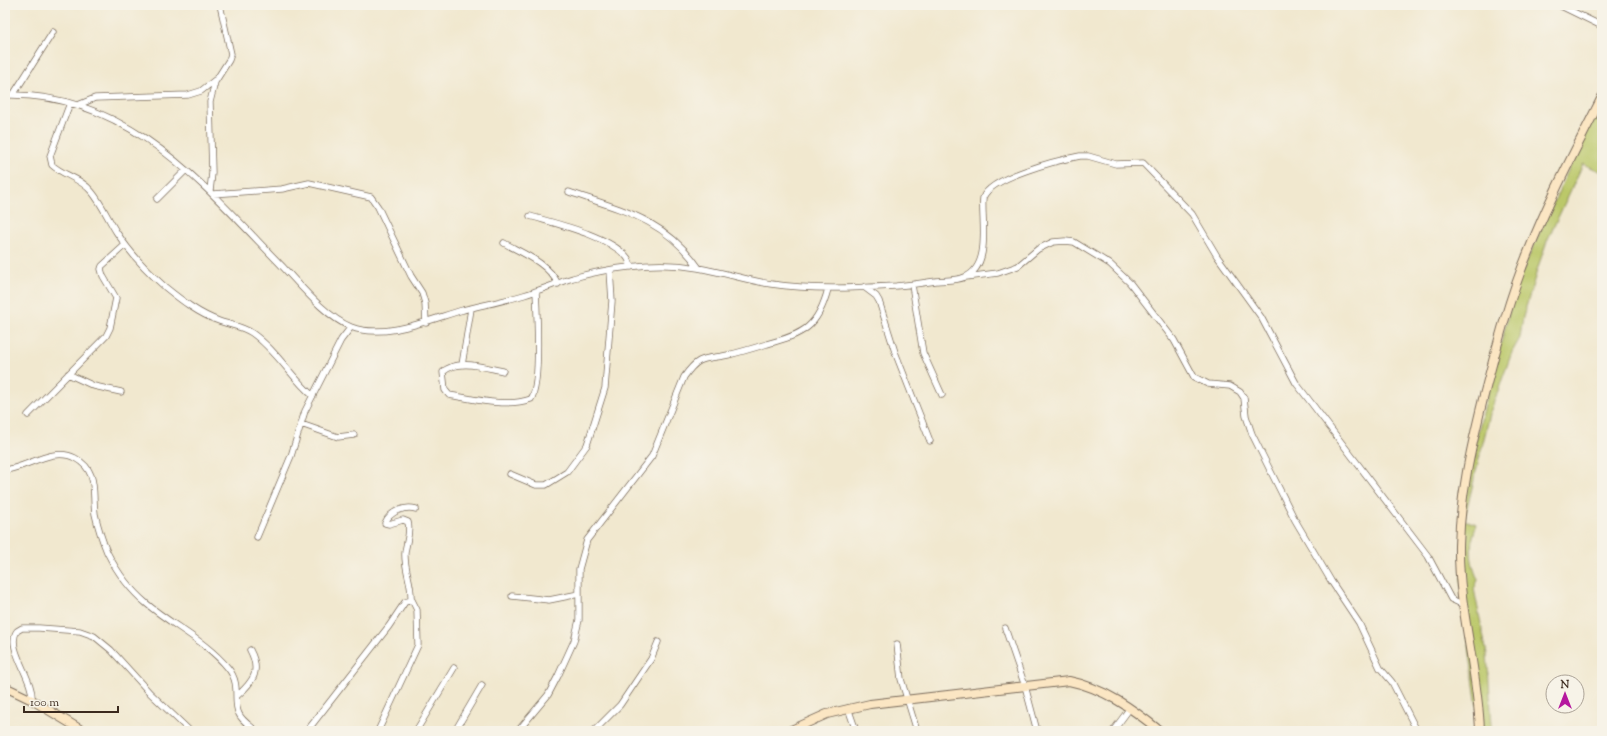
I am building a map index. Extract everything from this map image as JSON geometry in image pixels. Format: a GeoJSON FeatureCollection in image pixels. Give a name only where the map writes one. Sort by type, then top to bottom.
{"type":"FeatureCollection","features":[{"type":"Feature","properties":{"kind":"main road"},"geometry":{"type":"LineString","coordinates":[[1480,731],[1477,690],[1464,605],[1459,548],[1463,489],[1493,362],[1514,289],[1529,249],[1556,190],[1602,97]]}},
{"type":"Feature","properties":{"kind":"main road"},"geometry":{"type":"LineString","coordinates":[[794,730],[821,716],[848,708],[907,698],[1058,682],[1087,685],[1110,695],[1160,731]]}},
{"type":"Feature","properties":{"kind":"main road"},"geometry":{"type":"LineString","coordinates":[[5,686],[32,700],[83,731]]}},
{"type":"Feature","properties":{"kind":"street"},"geometry":{"type":"LineString","coordinates":[[78,105],[95,98],[188,95],[201,91],[217,78],[229,60],[230,54],[220,5]]}},
{"type":"Feature","properties":{"kind":"street"},"geometry":{"type":"LineString","coordinates":[[1560,5],[1602,26]]}},
{"type":"Feature","properties":{"kind":"street"},"geometry":{"type":"LineString","coordinates":[[13,95],[53,32]]}},
{"type":"Feature","properties":{"kind":"street"},"geometry":{"type":"LineString","coordinates":[[211,193],[212,173],[210,102],[217,78]]}},
{"type":"Feature","properties":{"kind":"street"},"geometry":{"type":"LineString","coordinates":[[5,95],[78,105],[102,113],[136,131],[160,148],[186,170],[211,193],[317,301],[340,321],[351,327],[374,330],[414,326],[471,308],[536,291],[572,278],[631,267],[669,265],[699,268],[766,283],[828,288],[912,285],[998,273],[1018,266],[1038,249],[1053,242],[1074,242],[1110,264],[1130,283],[1174,340],[1194,377],[1208,384],[1230,386],[1240,392],[1244,398],[1246,416],[1252,434],[1295,520],[1331,581],[1359,623],[1380,668],[1392,682],[1417,731]]}},
{"type":"Feature","properties":{"kind":"street"},"geometry":{"type":"LineString","coordinates":[[70,103],[49,159],[56,168],[80,180],[92,192],[125,245],[137,260],[166,288],[196,310],[219,321],[243,327],[256,336],[277,356],[301,386],[313,396]]}},
{"type":"Feature","properties":{"kind":"street"},"geometry":{"type":"LineString","coordinates":[[966,277],[975,268],[980,257],[984,231],[983,198],[985,193],[992,187],[1032,168],[1074,157],[1088,156],[1116,164],[1143,163],[1192,214],[1216,256],[1261,317],[1296,383],[1428,556],[1451,599],[1458,604],[1464,605]]}},
{"type":"Feature","properties":{"kind":"street"},"geometry":{"type":"LineString","coordinates":[[157,199],[186,170]]}},
{"type":"Feature","properties":{"kind":"street"},"geometry":{"type":"LineString","coordinates":[[211,193],[282,189],[310,183],[371,197],[378,207],[411,276],[422,293],[425,303],[426,323]]}},
{"type":"Feature","properties":{"kind":"street"},"geometry":{"type":"LineString","coordinates":[[569,192],[623,210],[658,226],[685,249],[699,268]]}},
{"type":"Feature","properties":{"kind":"street"},"geometry":{"type":"LineString","coordinates":[[530,216],[587,233],[626,255],[631,267]]}},
{"type":"Feature","properties":{"kind":"street"},"geometry":{"type":"LineString","coordinates":[[504,243],[550,271],[558,284]]}},
{"type":"Feature","properties":{"kind":"street"},"geometry":{"type":"LineString","coordinates":[[28,415],[103,340],[110,328],[116,298],[101,270],[102,266],[125,245]]}},
{"type":"Feature","properties":{"kind":"street"},"geometry":{"type":"LineString","coordinates":[[510,474],[536,485],[546,485],[567,472],[586,444],[601,405],[605,388],[612,302],[610,270]]}},
{"type":"Feature","properties":{"kind":"street"},"geometry":{"type":"LineString","coordinates":[[912,285],[923,353],[932,376],[942,394]]}},
{"type":"Feature","properties":{"kind":"street"},"geometry":{"type":"LineString","coordinates":[[864,287],[873,294],[878,301],[895,352],[930,441]]}},
{"type":"Feature","properties":{"kind":"street"},"geometry":{"type":"LineString","coordinates":[[518,731],[548,695],[558,676],[577,630],[579,569],[587,540],[652,456],[684,377],[692,366],[707,357],[730,354],[798,335],[811,326],[817,318],[824,306],[828,288]]}},
{"type":"Feature","properties":{"kind":"street"},"geometry":{"type":"LineString","coordinates":[[503,370],[462,365],[453,366],[443,372],[443,379],[447,394],[496,402],[521,402],[530,399],[534,393],[537,364],[536,291]]}},
{"type":"Feature","properties":{"kind":"street"},"geometry":{"type":"LineString","coordinates":[[462,365],[471,308]]}},
{"type":"Feature","properties":{"kind":"street"},"geometry":{"type":"LineString","coordinates":[[258,537],[291,456],[301,424],[313,396],[341,340],[351,327]]}},
{"type":"Feature","properties":{"kind":"street"},"geometry":{"type":"LineString","coordinates":[[68,374],[94,386],[121,392]]}},
{"type":"Feature","properties":{"kind":"street"},"geometry":{"type":"LineString","coordinates":[[301,424],[338,437],[354,435]]}},
{"type":"Feature","properties":{"kind":"street"},"geometry":{"type":"LineString","coordinates":[[5,470],[14,469],[29,462],[60,455],[75,458],[85,466],[92,476],[94,483],[95,513],[101,537],[114,566],[125,581],[147,604],[211,651],[229,669],[236,685],[239,715],[256,731]]}},
{"type":"Feature","properties":{"kind":"street"},"geometry":{"type":"LineString","coordinates":[[378,731],[418,645],[417,610],[414,602],[410,599],[410,585],[405,561],[409,528],[408,522],[403,520],[389,524],[385,522],[403,508],[416,509]]}},
{"type":"Feature","properties":{"kind":"street"},"geometry":{"type":"LineString","coordinates":[[512,596],[549,600],[579,594]]}},
{"type":"Feature","properties":{"kind":"street"},"geometry":{"type":"LineString","coordinates":[[307,731],[389,626],[405,602],[410,599]]}},
{"type":"Feature","properties":{"kind":"street"},"geometry":{"type":"LineString","coordinates":[[32,700],[32,687],[13,642],[17,630],[22,628],[38,628],[88,633],[98,638],[111,650],[150,693],[190,731]]}},
{"type":"Feature","properties":{"kind":"street"},"geometry":{"type":"LineString","coordinates":[[1005,628],[1026,686],[1037,731]]}},
{"type":"Feature","properties":{"kind":"street"},"geometry":{"type":"LineString","coordinates":[[594,731],[620,705],[652,659],[658,642]]}},
{"type":"Feature","properties":{"kind":"street"},"geometry":{"type":"LineString","coordinates":[[897,644],[901,679],[917,731]]}},
{"type":"Feature","properties":{"kind":"street"},"geometry":{"type":"LineString","coordinates":[[237,696],[248,685],[256,669],[256,661],[250,650]]}},
{"type":"Feature","properties":{"kind":"street"},"geometry":{"type":"LineString","coordinates":[[416,731],[454,668]]}},
{"type":"Feature","properties":{"kind":"street"},"geometry":{"type":"LineString","coordinates":[[455,731],[482,685]]}},
{"type":"Feature","properties":{"kind":"street"},"geometry":{"type":"LineString","coordinates":[[848,708],[856,731]]}},
{"type":"Feature","properties":{"kind":"street"},"geometry":{"type":"LineString","coordinates":[[1113,731],[1130,708]]}},
{"type":"Feature","properties":{"kind":"green space"},"geometry":{"type":"Polygon","coordinates":[[[1602,97],[1602,172],[1583,164],[1547,241],[1523,317],[1520,338],[1512,352],[1491,410],[1464,520],[1477,524],[1471,545],[1471,552],[1473,565],[1478,580],[1474,589],[1487,654],[1492,725],[1491,731],[1480,731],[1461,584],[1463,489],[1517,282],[1602,97]]]}}]}
